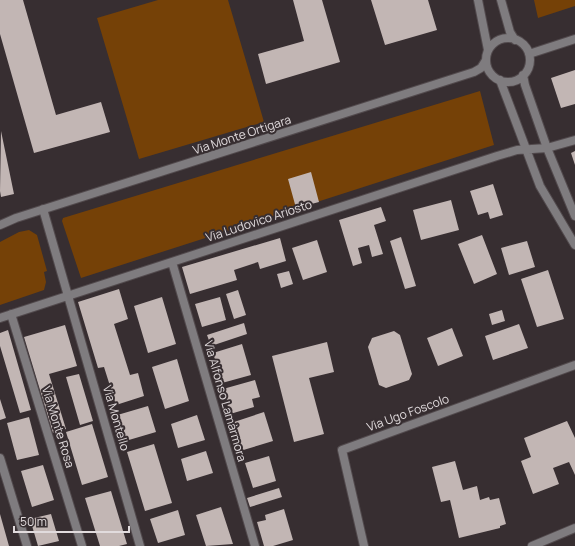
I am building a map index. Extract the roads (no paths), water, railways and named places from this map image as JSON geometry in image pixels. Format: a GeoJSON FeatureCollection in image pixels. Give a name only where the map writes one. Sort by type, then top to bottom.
{"type":"FeatureCollection","features":[{"type":"Feature","properties":{"kind":"street"},"geometry":{"type":"LineString","coordinates":[[478,0],[488,50],[486,60],[490,72],[500,80],[525,149],[545,197],[572,237],[575,245]]}},
{"type":"Feature","properties":{"kind":"street"},"geometry":{"type":"LineString","coordinates":[[501,0],[510,32],[515,40]]}},
{"type":"Feature","properties":{"kind":"street"},"geometry":{"type":"LineString","coordinates":[[488,50],[500,40],[507,38],[524,45],[529,54],[529,64],[523,75],[512,81],[500,80]]}},
{"type":"Feature","properties":{"kind":"street"},"geometry":{"type":"LineString","coordinates":[[529,54],[575,39]]}},
{"type":"Feature","properties":{"kind":"street","name":"Via Monte Ortigara"},"geometry":{"type":"LineString","coordinates":[[0,226],[16,218],[474,72],[481,68],[486,60]]}},
{"type":"Feature","properties":{"kind":"street"},"geometry":{"type":"LineString","coordinates":[[523,75],[525,85],[547,148],[575,216]]}},
{"type":"Feature","properties":{"kind":"street","name":"Via Ludovico Ariosto"},"geometry":{"type":"LineString","coordinates":[[0,318],[525,149],[547,148],[575,140]]}},
{"type":"Feature","properties":{"kind":"street","name":"Via Montello"},"geometry":{"type":"LineString","coordinates":[[43,210],[140,546]]}},
{"type":"Feature","properties":{"kind":"street","name":"Via Alfonso Lamàrmora"},"geometry":{"type":"LineString","coordinates":[[172,262],[255,546]]}},
{"type":"Feature","properties":{"kind":"street","name":"Via Monte Rosa"},"geometry":{"type":"LineString","coordinates":[[11,314],[82,546]]}},
{"type":"Feature","properties":{"kind":"street","name":"Via Ugo Foscolo"},"geometry":{"type":"LineString","coordinates":[[364,546],[342,450],[575,365]]}},
{"type":"Feature","properties":{"kind":"street"},"geometry":{"type":"LineString","coordinates":[[0,458],[27,546]]}},
{"type":"Feature","properties":{"kind":"street"},"geometry":{"type":"LineString","coordinates":[[532,546],[575,528]]}}]}
